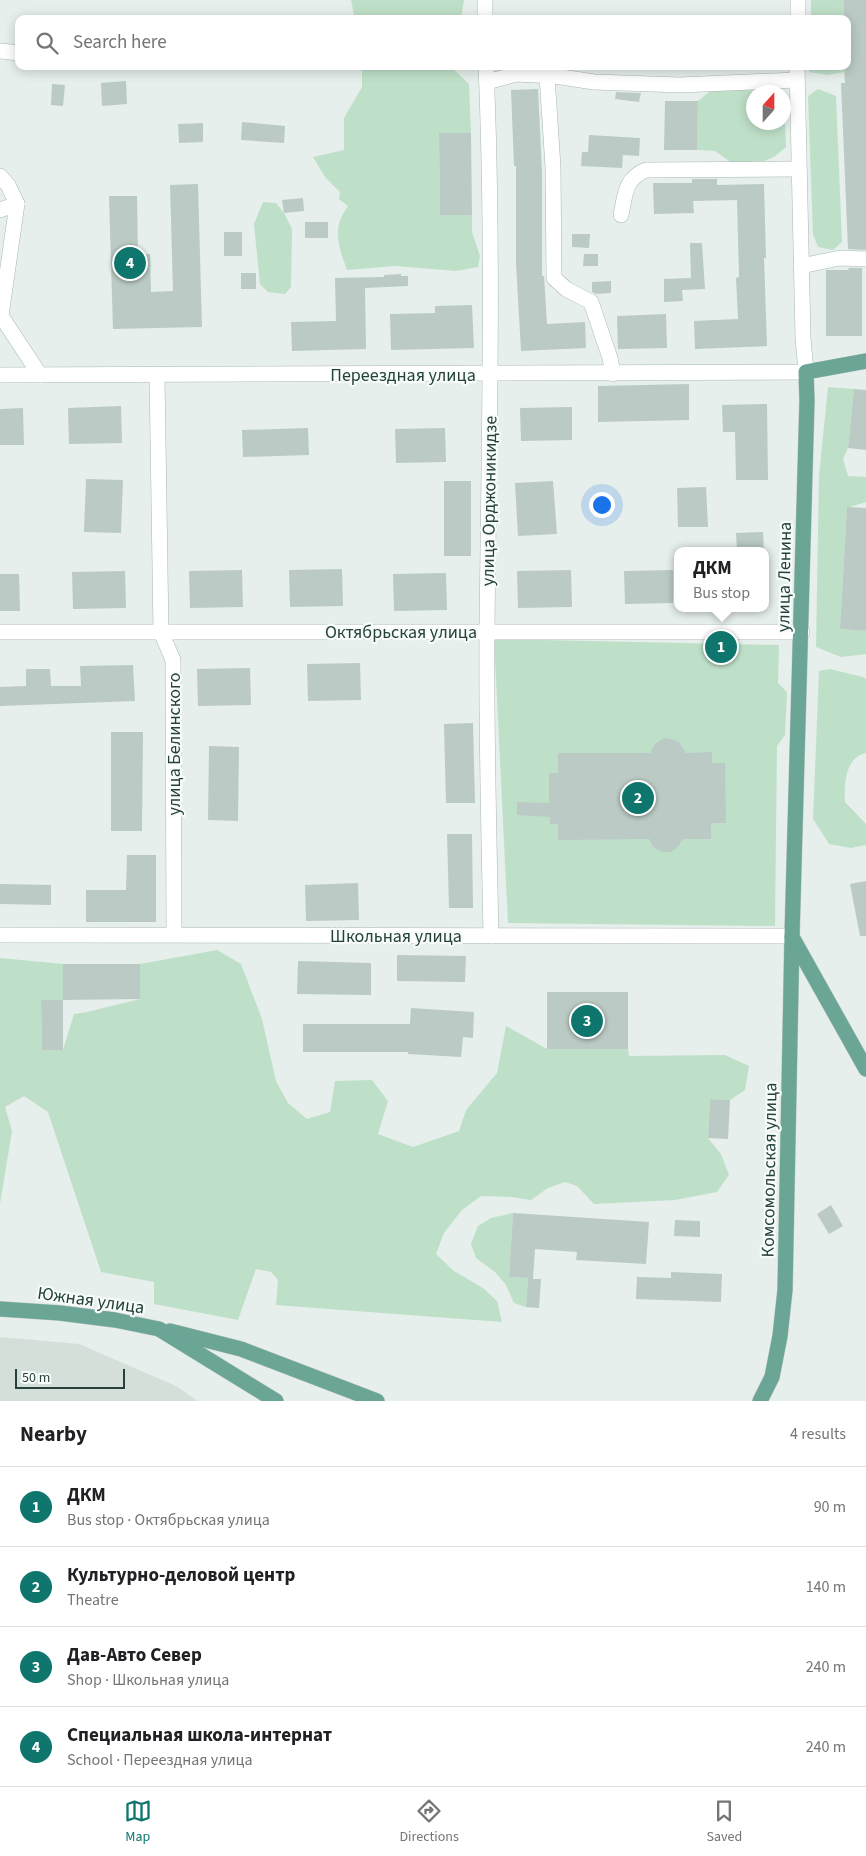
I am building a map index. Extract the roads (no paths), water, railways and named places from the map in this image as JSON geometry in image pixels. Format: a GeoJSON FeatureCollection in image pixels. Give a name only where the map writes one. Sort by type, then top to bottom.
{"type":"FeatureCollection","features":[{"type":"Feature","properties":{"kind":"main road"},"geometry":{"type":"LineString","coordinates":[[806,372],[866,362]]}},
{"type":"Feature","properties":{"kind":"main road","name":"улица Ленина"},"geometry":{"type":"LineString","coordinates":[[792,936],[802,632],[806,372]]}},
{"type":"Feature","properties":{"kind":"main road"},"geometry":{"type":"LineString","coordinates":[[792,936],[866,1069]]}},
{"type":"Feature","properties":{"kind":"main road","name":"Комсомольская улица"},"geometry":{"type":"LineString","coordinates":[[760,1401],[772,1377],[780,1336],[785,1290],[792,936]]}},
{"type":"Feature","properties":{"kind":"main road","name":"Южная улица"},"geometry":{"type":"LineString","coordinates":[[0,1309],[69,1314],[115,1320],[158,1329],[276,1401]]}},
{"type":"Feature","properties":{"kind":"main road"},"geometry":{"type":"LineString","coordinates":[[158,1329],[241,1349],[376,1401]]}},
{"type":"Feature","properties":{"kind":"street"},"geometry":{"type":"LineString","coordinates":[[485,0],[485,15]]}},
{"type":"Feature","properties":{"kind":"street"},"geometry":{"type":"LineString","coordinates":[[798,0],[798,15]]}},
{"type":"Feature","properties":{"kind":"street"},"geometry":{"type":"LineString","coordinates":[[0,51],[15,53]]}},
{"type":"Feature","properties":{"kind":"street","name":"улица Орджоникидзе"},"geometry":{"type":"LineString","coordinates":[[486,70],[490,169],[491,374],[487,632],[491,936]]}},
{"type":"Feature","properties":{"kind":"street"},"geometry":{"type":"LineString","coordinates":[[487,82],[516,74],[594,82],[680,85],[796,73]]}},
{"type":"Feature","properties":{"kind":"street","name":"улица Ленина"},"geometry":{"type":"LineString","coordinates":[[796,73],[803,338],[806,372]]}},
{"type":"Feature","properties":{"kind":"street"},"geometry":{"type":"LineString","coordinates":[[547,76],[553,167],[554,278],[566,289],[591,302],[610,358],[613,374]]}},
{"type":"Feature","properties":{"kind":"street"},"geometry":{"type":"LineString","coordinates":[[621,215],[628,186],[636,174],[646,170],[798,169]]}},
{"type":"Feature","properties":{"kind":"street"},"geometry":{"type":"LineString","coordinates":[[0,176],[8,185],[17,204],[0,316],[40,375]]}},
{"type":"Feature","properties":{"kind":"street"},"geometry":{"type":"LineString","coordinates":[[0,210],[17,204]]}},
{"type":"Feature","properties":{"kind":"street"},"geometry":{"type":"LineString","coordinates":[[801,266],[840,258],[866,259]]}},
{"type":"Feature","properties":{"kind":"street","name":"Переездная улица"},"geometry":{"type":"LineString","coordinates":[[0,375],[806,372]]}},
{"type":"Feature","properties":{"kind":"street","name":"улица Белинского"},"geometry":{"type":"LineString","coordinates":[[157,375],[161,632],[173,660],[174,934]]}},
{"type":"Feature","properties":{"kind":"street","name":"Октябрьская улица"},"geometry":{"type":"LineString","coordinates":[[0,632],[802,632]]}},
{"type":"Feature","properties":{"kind":"street","name":"Школьная улица"},"geometry":{"type":"LineString","coordinates":[[0,934],[792,936]]}},
{"type":"Feature","properties":{"kind":"place","name":"Специальная школа-интернат"},"geometry":{"type":"Point","coordinates":[130,263]}},
{"type":"Feature","properties":{"kind":"place","name":"ДКМ"},"geometry":{"type":"Point","coordinates":[721,647]}},
{"type":"Feature","properties":{"kind":"place","name":"Культурно-деловой центр"},"geometry":{"type":"Point","coordinates":[638,798]}},
{"type":"Feature","properties":{"kind":"place","name":"Дав-Авто Север"},"geometry":{"type":"Point","coordinates":[587,1021]}}]}
